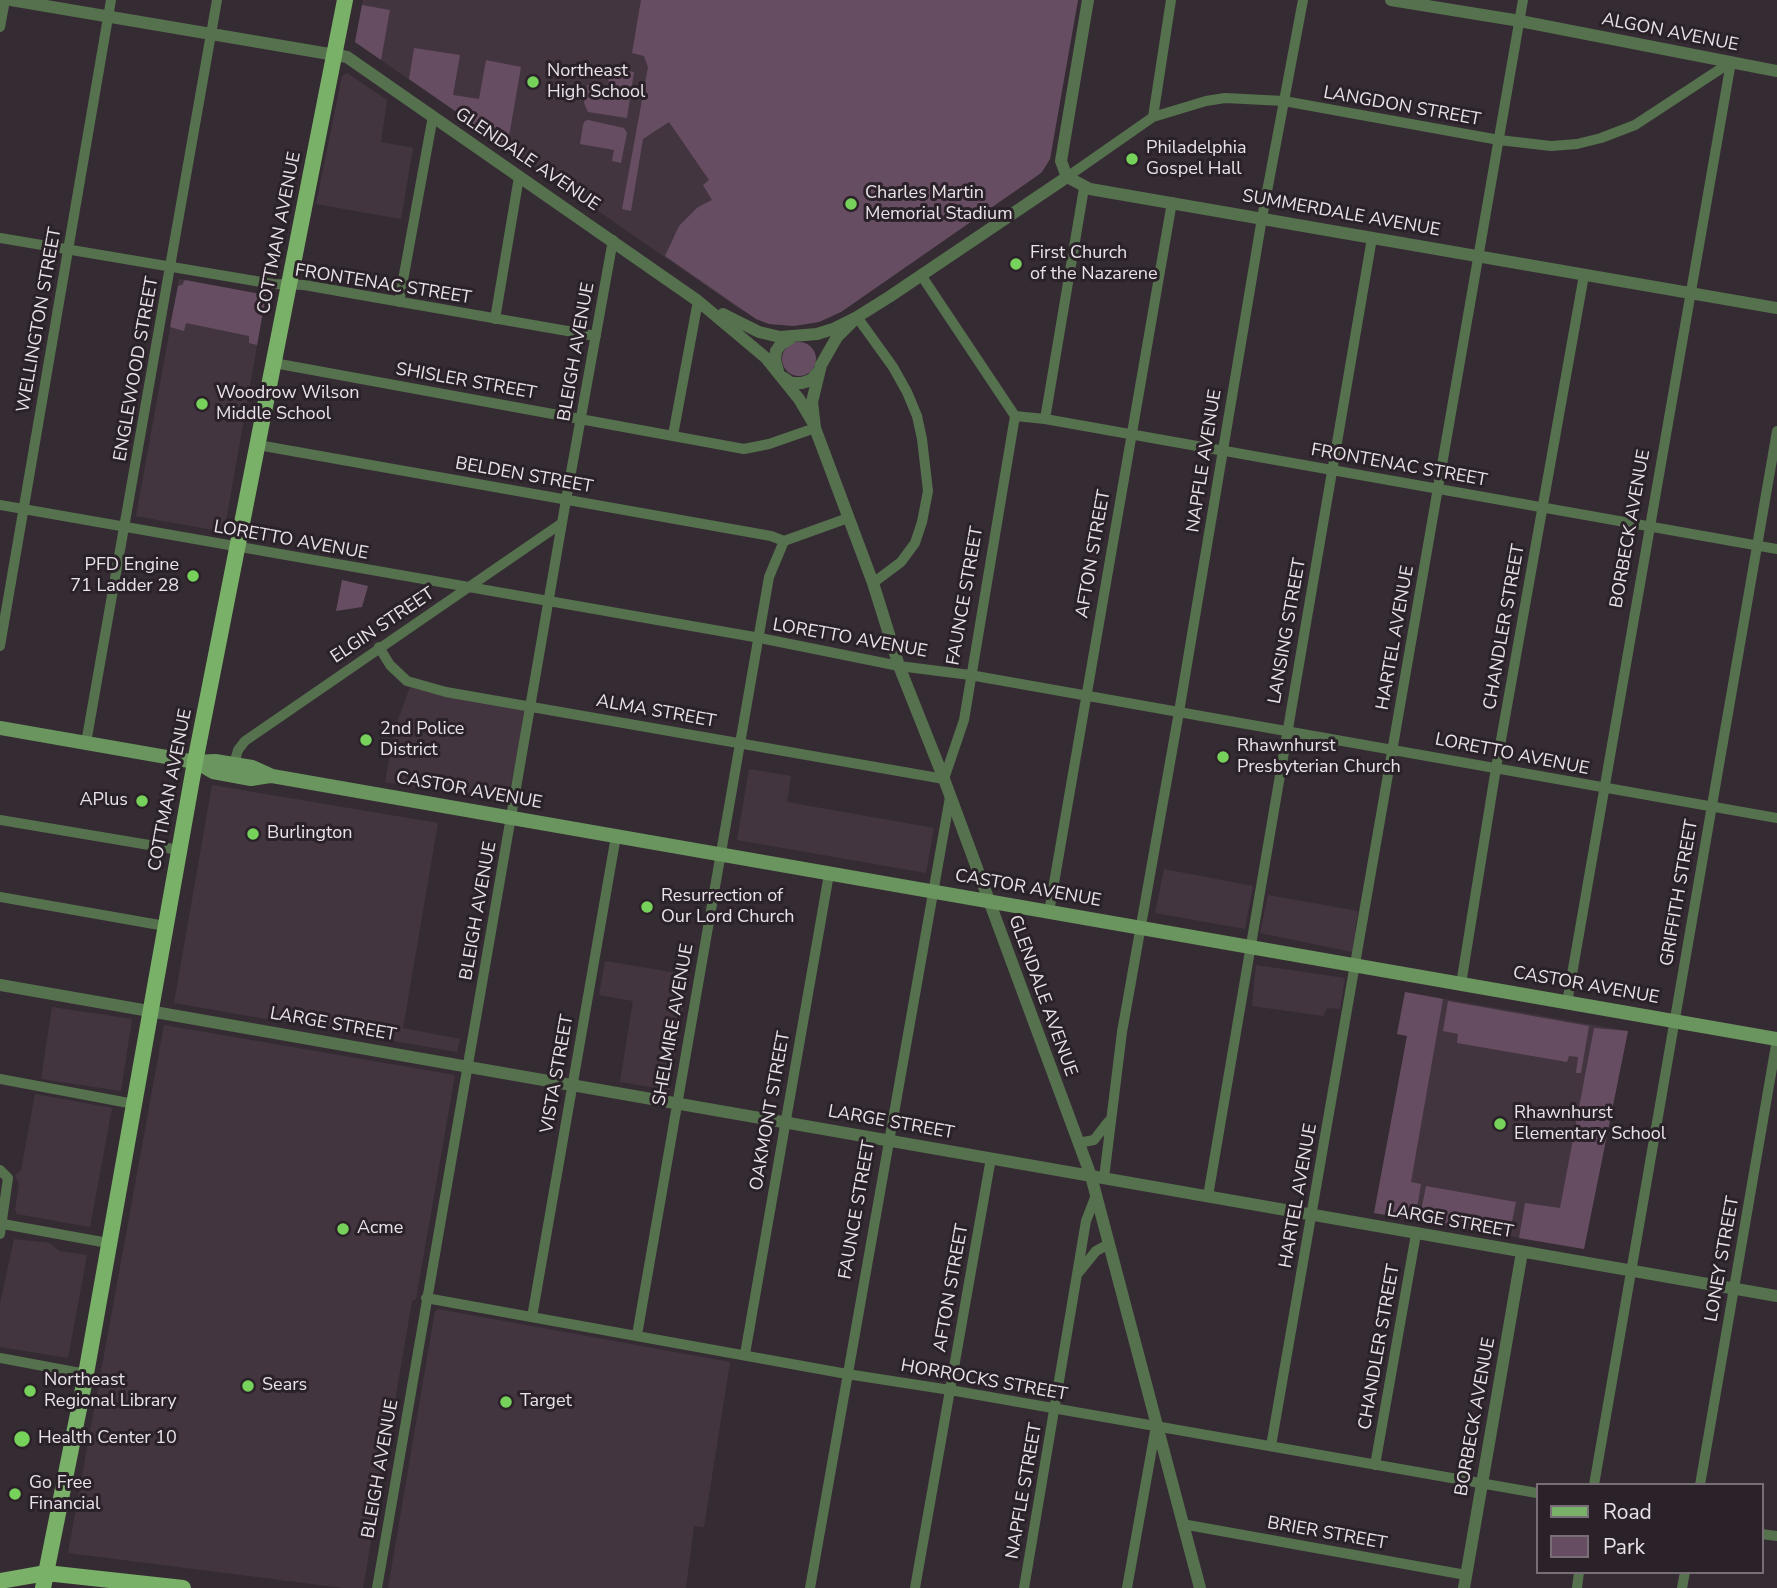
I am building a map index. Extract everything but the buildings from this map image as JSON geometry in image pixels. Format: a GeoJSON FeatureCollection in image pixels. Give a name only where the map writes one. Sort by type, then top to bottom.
{"type":"FeatureCollection","features":[{"type":"Feature","properties":{"kind":"main road","name":"COTTMAN AVENUE"},"geometry":{"type":"LineString","coordinates":[[45,1581],[86,1374],[195,762],[345,0]]}},
{"type":"Feature","properties":{"kind":"main road","name":"CASTOR AVENUE"},"geometry":{"type":"LineString","coordinates":[[0,728],[195,762],[215,761],[252,767],[271,776],[1777,1039]]}},
{"type":"Feature","properties":{"kind":"main road","name":"CASTOR AVENUE"},"geometry":{"type":"LineString","coordinates":[[195,762],[213,772],[251,779],[271,776]]}},
{"type":"Feature","properties":{"kind":"main road"},"geometry":{"type":"LineString","coordinates":[[0,1581],[183,1588]]}},
{"type":"Feature","properties":{"kind":"street"},"geometry":{"type":"LineString","coordinates":[[0,27],[5,0]]}},
{"type":"Feature","properties":{"kind":"street"},"geometry":{"type":"LineString","coordinates":[[11,0],[334,54]]}},
{"type":"Feature","properties":{"kind":"street","name":"WELLINGTON STREET"},"geometry":{"type":"LineString","coordinates":[[0,646],[111,0]]}},
{"type":"Feature","properties":{"kind":"street","name":"ENGLEWOOD STREET"},"geometry":{"type":"LineString","coordinates":[[86,743],[217,0]]}},
{"type":"Feature","properties":{"kind":"street"},"geometry":{"type":"LineString","coordinates":[[857,317],[837,337],[814,378],[802,383],[792,383],[779,374],[775,360],[776,351],[783,342],[793,337],[823,333],[857,317],[1067,177],[1061,161],[1088,0]]}},
{"type":"Feature","properties":{"kind":"street"},"geometry":{"type":"LineString","coordinates":[[1153,117],[1171,0]]}},
{"type":"Feature","properties":{"kind":"street","name":"NAPFLE AVENUE"},"geometry":{"type":"LineString","coordinates":[[1140,928],[1180,712],[1262,218],[1303,0]]}},
{"type":"Feature","properties":{"kind":"street","name":"ALGON AVENUE"},"geometry":{"type":"LineString","coordinates":[[1391,0],[1520,21],[1777,71]]}},
{"type":"Feature","properties":{"kind":"street","name":"HARTEL AVENUE"},"geometry":{"type":"LineString","coordinates":[[1271,1446],[1524,0]]}},
{"type":"Feature","properties":{"kind":"street","name":"GLENDALE AVENUE"},"geometry":{"type":"LineString","coordinates":[[334,54],[347,57],[698,301],[752,344],[804,408],[815,428],[873,583],[899,666],[944,779],[1078,1143],[1097,1177],[1096,1195],[1200,1588]]}},
{"type":"Feature","properties":{"kind":"street","name":"LANGDON STREET"},"geometry":{"type":"LineString","coordinates":[[1067,177],[1153,117],[1206,101],[1226,98],[1284,101],[1499,140],[1551,145],[1577,144],[1635,125],[1731,62]]}},
{"type":"Feature","properties":{"kind":"street","name":"BORBECK AVENUE"},"geometry":{"type":"LineString","coordinates":[[1567,1003],[1731,62]]}},
{"type":"Feature","properties":{"kind":"street"},"geometry":{"type":"LineString","coordinates":[[399,302],[433,116]]}},
{"type":"Feature","properties":{"kind":"street"},"geometry":{"type":"LineString","coordinates":[[495,320],[519,177]]}},
{"type":"Feature","properties":{"kind":"street","name":"SUMMERDALE AVENUE"},"geometry":{"type":"LineString","coordinates":[[1067,177],[1084,188],[1777,308]]}},
{"type":"Feature","properties":{"kind":"street"},"geometry":{"type":"LineString","coordinates":[[1045,419],[1084,188]]}},
{"type":"Feature","properties":{"kind":"street","name":"AFTON STREET"},"geometry":{"type":"LineString","coordinates":[[1049,912],[1172,202]]}},
{"type":"Feature","properties":{"kind":"street","name":"FRONTENAC STREET"},"geometry":{"type":"LineString","coordinates":[[0,237],[596,336]]}},
{"type":"Feature","properties":{"kind":"street","name":"LANSING STREET"},"geometry":{"type":"LineString","coordinates":[[1208,1196],[1372,238]]}},
{"type":"Feature","properties":{"kind":"street","name":"BLEIGH AVENUE"},"geometry":{"type":"LineString","coordinates":[[377,1588],[613,240]]}},
{"type":"Feature","properties":{"kind":"street"},"geometry":{"type":"LineString","coordinates":[[921,275],[1015,416]]}},
{"type":"Feature","properties":{"kind":"street","name":"CHANDLER STREET"},"geometry":{"type":"LineString","coordinates":[[1461,984],[1496,768],[1584,275]]}},
{"type":"Feature","properties":{"kind":"street"},"geometry":{"type":"LineString","coordinates":[[673,435],[698,301]]}},
{"type":"Feature","properties":{"kind":"street","name":"GLENDALE AVENUE"},"geometry":{"type":"LineString","coordinates":[[698,301],[759,332],[806,338],[815,344],[820,352],[820,368],[812,402],[815,428]]}},
{"type":"Feature","properties":{"kind":"street"},"geometry":{"type":"LineString","coordinates":[[857,317],[893,367],[907,392],[917,416],[927,481],[922,522],[915,543],[901,562],[873,583]]}},
{"type":"Feature","properties":{"kind":"street","name":"SHISLER STREET"},"geometry":{"type":"LineString","coordinates":[[274,363],[744,449],[756,448],[815,428]]}},
{"type":"Feature","properties":{"kind":"street","name":"FRONTENAC STREET"},"geometry":{"type":"LineString","coordinates":[[1015,416],[1045,419],[1777,549]]}},
{"type":"Feature","properties":{"kind":"street","name":"FAUNCE STREET"},"geometry":{"type":"LineString","coordinates":[[944,779],[964,720],[1015,416]]}},
{"type":"Feature","properties":{"kind":"street","name":"GRIFFITH STREET"},"geometry":{"type":"LineString","coordinates":[[1594,1483],[1777,431]]}},
{"type":"Feature","properties":{"kind":"street","name":"BELDEN STREET"},"geometry":{"type":"LineString","coordinates":[[258,445],[771,536],[784,541]]}},
{"type":"Feature","properties":{"kind":"street","name":"LORETTO AVENUE"},"geometry":{"type":"LineString","coordinates":[[0,505],[760,638],[899,666],[1085,695],[1777,818]]}},
{"type":"Feature","properties":{"kind":"street"},"geometry":{"type":"LineString","coordinates":[[784,541],[848,518]]}},
{"type":"Feature","properties":{"kind":"street","name":"ELGIN STREET"},"geometry":{"type":"LineString","coordinates":[[234,764],[238,750],[245,741],[562,523]]}},
{"type":"Feature","properties":{"kind":"street","name":"SHELMIRE AVENUE"},"geometry":{"type":"LineString","coordinates":[[637,1335],[769,577],[784,541]]}},
{"type":"Feature","properties":{"kind":"street","name":"ALMA STREET"},"geometry":{"type":"LineString","coordinates":[[379,647],[396,671],[407,681],[457,695],[944,779]]}},
{"type":"Feature","properties":{"kind":"street","name":"FAUNCE STREET"},"geometry":{"type":"LineString","coordinates":[[810,1588],[950,797]]}},
{"type":"Feature","properties":{"kind":"street"},"geometry":{"type":"LineString","coordinates":[[0,820],[179,850]]}},
{"type":"Feature","properties":{"kind":"street","name":"VISTA STREET"},"geometry":{"type":"LineString","coordinates":[[531,1317],[616,836]]}},
{"type":"Feature","properties":{"kind":"street","name":"OAKMONT STREET"},"geometry":{"type":"LineString","coordinates":[[745,1354],[829,874]]}},
{"type":"Feature","properties":{"kind":"street"},"geometry":{"type":"LineString","coordinates":[[0,897],[165,926]]}},
{"type":"Feature","properties":{"kind":"street"},"geometry":{"type":"LineString","coordinates":[[1097,1177],[1110,1119],[1140,928]]}},
{"type":"Feature","properties":{"kind":"street","name":"LARGE STREET"},"geometry":{"type":"LineString","coordinates":[[0,985],[1777,1296]]}},
{"type":"Feature","properties":{"kind":"street","name":"LONEY STREET"},"geometry":{"type":"LineString","coordinates":[[1700,1483],[1777,1039]]}},
{"type":"Feature","properties":{"kind":"street"},"geometry":{"type":"LineString","coordinates":[[0,1079],[134,1104]]}},
{"type":"Feature","properties":{"kind":"street"},"geometry":{"type":"LineString","coordinates":[[1078,1143],[1094,1140],[1110,1119]]}},
{"type":"Feature","properties":{"kind":"street","name":"AFTON STREET"},"geometry":{"type":"LineString","coordinates":[[915,1588],[991,1158]]}},
{"type":"Feature","properties":{"kind":"street"},"geometry":{"type":"LineString","coordinates":[[0,1170],[8,1178],[1,1229],[108,1243]]}},
{"type":"Feature","properties":{"kind":"street","name":"NAPFLE STREET"},"geometry":{"type":"LineString","coordinates":[[1024,1588],[1086,1221],[1096,1195]]}},
{"type":"Feature","properties":{"kind":"street","name":"CHANDLER STREET"},"geometry":{"type":"LineString","coordinates":[[1376,1465],[1416,1234]]}},
{"type":"Feature","properties":{"kind":"street"},"geometry":{"type":"LineString","coordinates":[[1076,1276],[1096,1251],[1109,1244]]}},
{"type":"Feature","properties":{"kind":"street","name":"BORBECK AVENUE"},"geometry":{"type":"LineString","coordinates":[[1465,1581],[1521,1252]]}},
{"type":"Feature","properties":{"kind":"street","name":"HORROCKS STREET"},"geometry":{"type":"LineString","coordinates":[[426,1298],[1536,1493]]}},
{"type":"Feature","properties":{"kind":"street"},"geometry":{"type":"LineString","coordinates":[[0,1358],[86,1374]]}},
{"type":"Feature","properties":{"kind":"street"},"geometry":{"type":"LineString","coordinates":[[1127,1588],[1156,1426]]}},
{"type":"Feature","properties":{"kind":"street","name":"BRIER STREET"},"geometry":{"type":"LineString","coordinates":[[1182,1524],[1465,1581]]}},
{"type":"Feature","properties":{"kind":"shaded area"},"geometry":{"type":"Polygon","coordinates":[[[363,0],[1078,0],[1050,159],[1042,172],[841,312],[819,322],[794,326],[769,324],[738,308],[355,42],[363,0]]]}},
{"type":"Feature","properties":{"kind":"shaded area"},"geometry":{"type":"Polygon","coordinates":[[[347,73],[387,100],[381,142],[413,148],[401,219],[316,204],[342,76],[347,73]]]}},
{"type":"Feature","properties":{"kind":"shaded area","name":"Woodrow Wilson Middle School"},"geometry":{"type":"Polygon","coordinates":[[[179,279],[266,295],[224,532],[136,516],[179,279]]]}},
{"type":"Feature","properties":{"kind":"shaded area"},"geometry":{"type":"Polygon","coordinates":[[[410,687],[524,710],[508,798],[505,802],[385,782],[395,728],[410,687]]]}},
{"type":"Feature","properties":{"kind":"shaded area"},"geometry":{"type":"Polygon","coordinates":[[[749,769],[791,776],[787,802],[934,828],[926,873],[737,840],[749,769]]]}},
{"type":"Feature","properties":{"kind":"shaded area"},"geometry":{"type":"Polygon","coordinates":[[[212,785],[438,823],[403,1028],[460,1039],[457,1052],[174,1003],[212,785]]]}},
{"type":"Feature","properties":{"kind":"shaded area"},"geometry":{"type":"Polygon","coordinates":[[[1164,869],[1253,886],[1245,929],[1155,913],[1164,869]]]}},
{"type":"Feature","properties":{"kind":"shaded area"},"geometry":{"type":"Polygon","coordinates":[[[1268,895],[1358,911],[1352,952],[1260,933],[1268,895]]]}},
{"type":"Feature","properties":{"kind":"shaded area"},"geometry":{"type":"Polygon","coordinates":[[[605,961],[689,975],[669,1090],[620,1082],[633,1001],[599,995],[605,961]]]}},
{"type":"Feature","properties":{"kind":"shaded area"},"geometry":{"type":"Polygon","coordinates":[[[1256,965],[1345,978],[1340,1009],[1327,1008],[1323,1016],[1252,1006],[1256,965]]]}},
{"type":"Feature","properties":{"kind":"shaded area","name":"Rhawnhurst Elementary School"},"geometry":{"type":"Polygon","coordinates":[[[1405,992],[1628,1031],[1584,1249],[1374,1213],[1407,1036],[1397,1034],[1405,992]]]}},
{"type":"Feature","properties":{"kind":"shaded area"},"geometry":{"type":"Polygon","coordinates":[[[52,1007],[132,1019],[121,1091],[41,1079],[52,1007]]]}},
{"type":"Feature","properties":{"kind":"shaded area"},"geometry":{"type":"Polygon","coordinates":[[[164,1025],[455,1075],[416,1299],[412,1301],[363,1588],[343,1588],[68,1553],[164,1025]]]}},
{"type":"Feature","properties":{"kind":"shaded area"},"geometry":{"type":"Polygon","coordinates":[[[35,1094],[112,1108],[90,1227],[17,1214],[15,1210],[19,1185],[15,1175],[21,1170],[35,1094]]]}},
{"type":"Feature","properties":{"kind":"shaded area"},"geometry":{"type":"Polygon","coordinates":[[[14,1239],[50,1243],[59,1251],[87,1255],[68,1358],[0,1347],[0,1304],[14,1239]]]}},
{"type":"Feature","properties":{"kind":"shaded area"},"geometry":{"type":"Polygon","coordinates":[[[438,1309],[730,1362],[704,1527],[694,1526],[686,1588],[388,1588],[435,1311],[438,1309]]]}},
{"type":"Feature","properties":{"kind":"green space"},"geometry":{"type":"Polygon","coordinates":[[[641,0],[1078,0],[1050,159],[1042,172],[1034,178],[841,312],[819,322],[794,326],[769,324],[756,319],[665,256],[679,226],[698,207],[712,200],[703,185],[709,180],[669,122],[643,139],[631,211],[622,209],[648,67],[644,56],[632,53],[641,0]]]}},
{"type":"Feature","properties":{"kind":"green space"},"geometry":{"type":"Polygon","coordinates":[[[362,5],[390,10],[381,60],[355,42],[362,5]]]}},
{"type":"Feature","properties":{"kind":"green space"},"geometry":{"type":"Polygon","coordinates":[[[414,48],[460,55],[453,95],[479,99],[486,60],[521,67],[508,142],[520,144],[519,155],[409,79],[414,48]]]}},
{"type":"Feature","properties":{"kind":"green space"},"geometry":{"type":"Polygon","coordinates":[[[616,69],[634,72],[627,118],[588,112],[584,103],[587,85],[607,88],[610,72],[616,69]]]}},
{"type":"Feature","properties":{"kind":"green space"},"geometry":{"type":"Polygon","coordinates":[[[588,120],[624,128],[627,133],[621,163],[612,161],[614,150],[580,144],[583,125],[588,120]]]}},
{"type":"Feature","properties":{"kind":"green space"},"geometry":{"type":"Polygon","coordinates":[[[185,280],[266,295],[257,345],[249,343],[249,336],[186,323],[184,331],[170,327],[178,286],[185,280]]]}},
{"type":"Feature","properties":{"kind":"green space"},"geometry":{"type":"Polygon","coordinates":[[[799,342],[811,347],[816,359],[811,371],[799,376],[787,371],[782,359],[787,347],[799,342]]]}},
{"type":"Feature","properties":{"kind":"green space"},"geometry":{"type":"Polygon","coordinates":[[[342,580],[368,586],[362,607],[336,611],[342,580]]]}},
{"type":"Feature","properties":{"kind":"green space"},"geometry":{"type":"Polygon","coordinates":[[[1405,992],[1443,999],[1411,1182],[1421,1184],[1415,1220],[1374,1213],[1407,1036],[1397,1034],[1405,992]]]}},
{"type":"Feature","properties":{"kind":"green space"},"geometry":{"type":"Polygon","coordinates":[[[1448,1001],[1589,1026],[1581,1073],[1576,1073],[1578,1057],[1569,1056],[1567,1062],[1457,1043],[1458,1034],[1443,1031],[1448,1001]]]}},
{"type":"Feature","properties":{"kind":"green space"},"geometry":{"type":"Polygon","coordinates":[[[1594,1028],[1628,1031],[1584,1249],[1519,1238],[1525,1203],[1560,1208],[1594,1028]]]}},
{"type":"Feature","properties":{"kind":"green space"},"geometry":{"type":"Polygon","coordinates":[[[1426,1186],[1516,1202],[1509,1236],[1419,1221],[1426,1186]]]}},
{"type":"Feature","properties":{"kind":"place","name":"Northeast High School"},"geometry":{"type":"Point","coordinates":[533,82]}},
{"type":"Feature","properties":{"kind":"place","name":"Philadelphia Gospel Hall"},"geometry":{"type":"Point","coordinates":[1132,159]}},
{"type":"Feature","properties":{"kind":"place","name":"Charles Martin Memorial Stadium"},"geometry":{"type":"Point","coordinates":[851,204]}},
{"type":"Feature","properties":{"kind":"place","name":"First Church of the Nazarene"},"geometry":{"type":"Point","coordinates":[1016,264]}},
{"type":"Feature","properties":{"kind":"place","name":"Woodrow Wilson Middle School"},"geometry":{"type":"Point","coordinates":[202,404]}},
{"type":"Feature","properties":{"kind":"place","name":"PFD Engine 71 Ladder 28"},"geometry":{"type":"Point","coordinates":[193,576]}},
{"type":"Feature","properties":{"kind":"place","name":"2nd Police District"},"geometry":{"type":"Point","coordinates":[366,740]}},
{"type":"Feature","properties":{"kind":"place","name":"Rhawnhurst Presbyterian Church"},"geometry":{"type":"Point","coordinates":[1223,757]}},
{"type":"Feature","properties":{"kind":"place","name":"APlus"},"geometry":{"type":"Point","coordinates":[142,801]}},
{"type":"Feature","properties":{"kind":"place","name":"Burlington"},"geometry":{"type":"Point","coordinates":[253,834]}},
{"type":"Feature","properties":{"kind":"place","name":"Resurrection of Our Lord Church"},"geometry":{"type":"Point","coordinates":[647,907]}},
{"type":"Feature","properties":{"kind":"place","name":"Rhawnhurst Elementary School"},"geometry":{"type":"Point","coordinates":[1500,1124]}},
{"type":"Feature","properties":{"kind":"place","name":"Acme"},"geometry":{"type":"Point","coordinates":[343,1229]}},
{"type":"Feature","properties":{"kind":"place","name":"Sears"},"geometry":{"type":"Point","coordinates":[248,1386]}},
{"type":"Feature","properties":{"kind":"place","name":"Northeast Regional Library"},"geometry":{"type":"Point","coordinates":[30,1391]}},
{"type":"Feature","properties":{"kind":"place","name":"Target"},"geometry":{"type":"Point","coordinates":[506,1402]}},
{"type":"Feature","properties":{"kind":"place","name":"Health Center 10"},"geometry":{"type":"Point","coordinates":[22,1439]}},
{"type":"Feature","properties":{"kind":"place","name":"Go Free Financial"},"geometry":{"type":"Point","coordinates":[15,1494]}}]}
